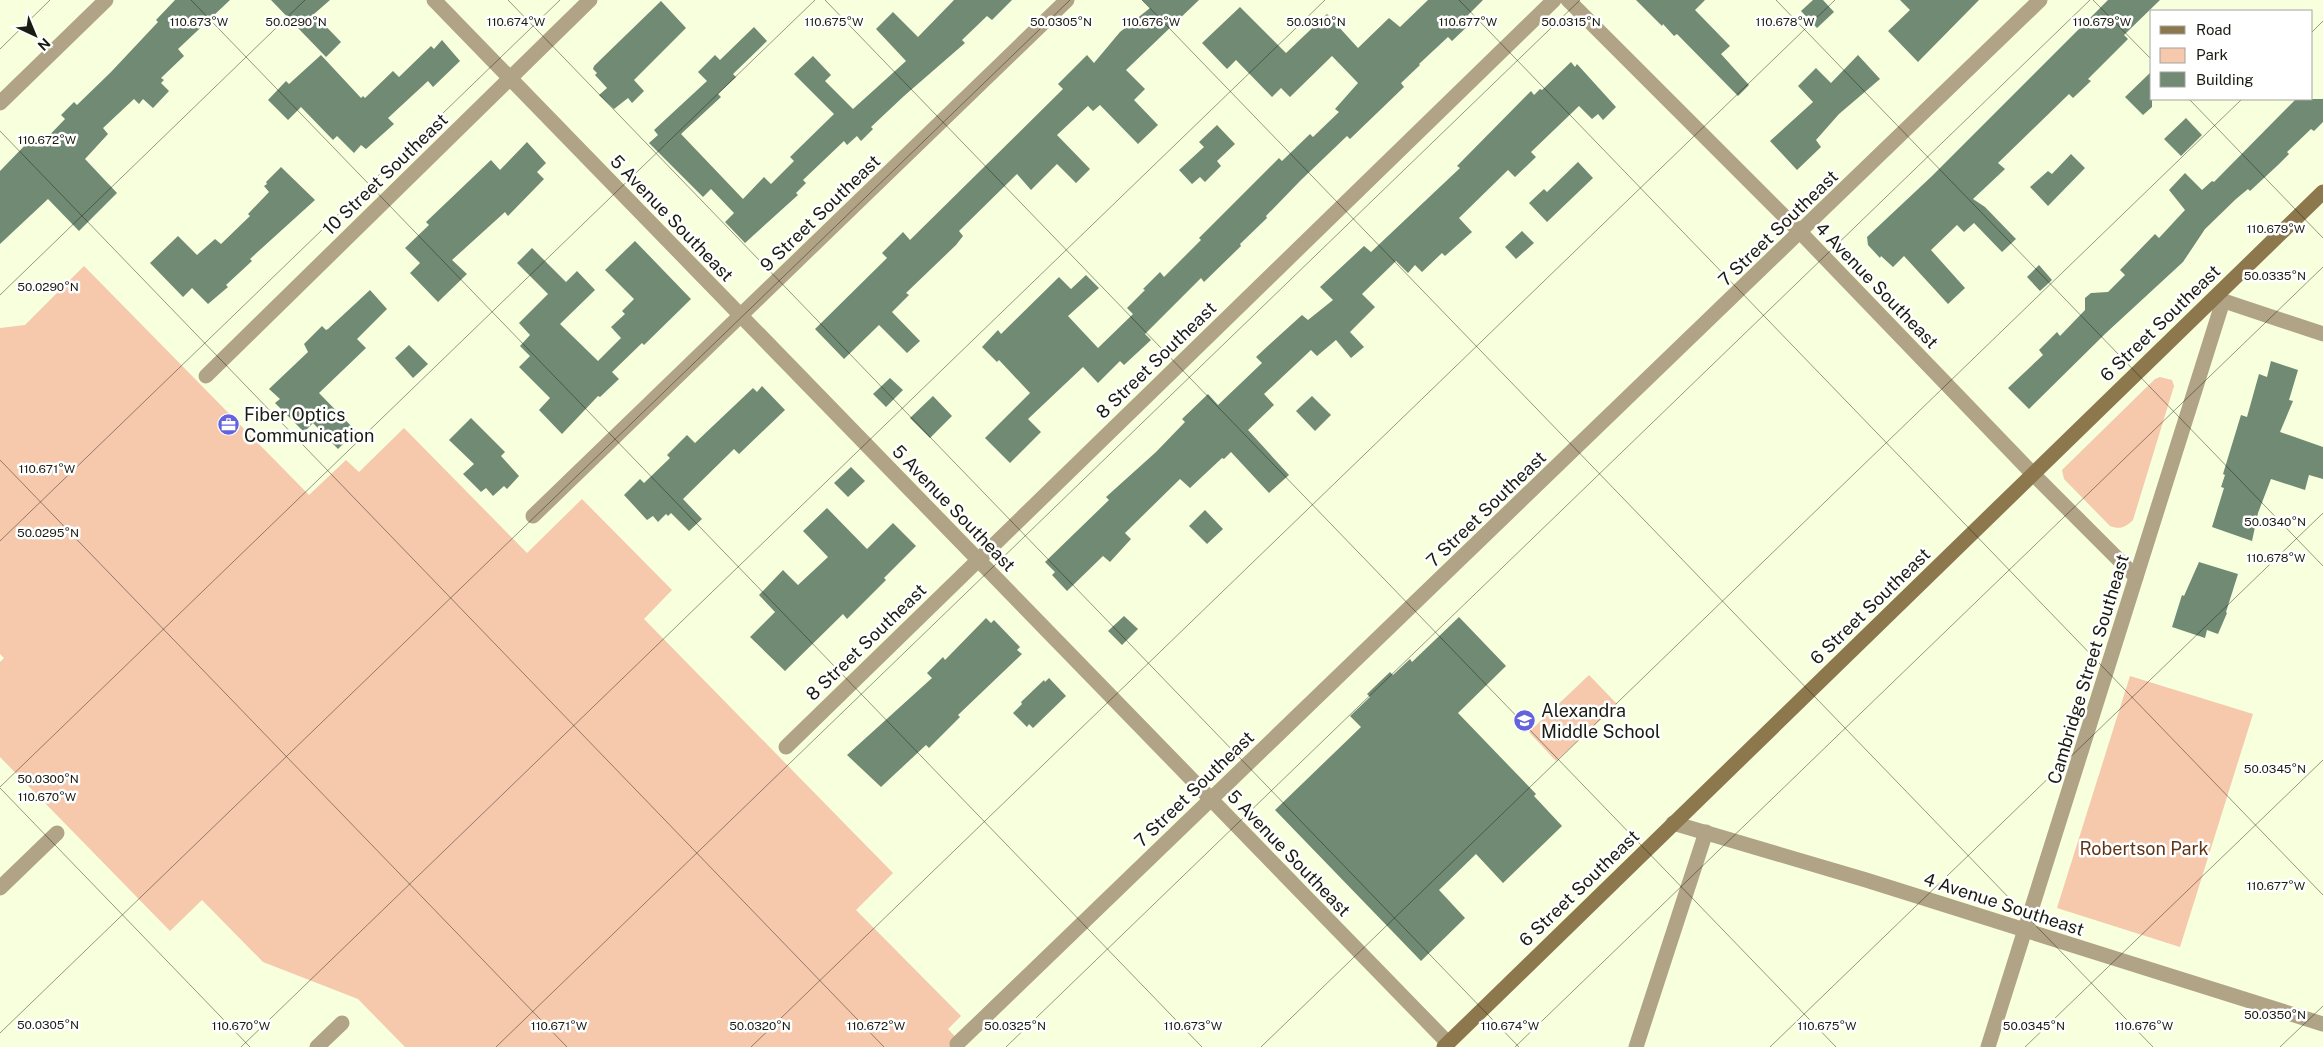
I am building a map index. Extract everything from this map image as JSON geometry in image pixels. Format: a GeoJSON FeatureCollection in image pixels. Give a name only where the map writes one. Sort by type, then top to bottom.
{"type":"FeatureCollection","features":[{"type":"Feature","properties":{"kind":"street"},"geometry":{"type":"LineString","coordinates":[[0,103],[106,0]]}},
{"type":"Feature","properties":{"kind":"street","name":"5 Avenue Southeast"},"geometry":{"type":"LineString","coordinates":[[434,0],[1211,799],[1446,1045]]}},
{"type":"Feature","properties":{"kind":"street","name":"10 Street Southeast"},"geometry":{"type":"LineString","coordinates":[[206,376],[590,0]]}},
{"type":"Feature","properties":{"kind":"street","name":"9 Street Southeast"},"geometry":{"type":"LineString","coordinates":[[533,516],[1067,0]]}},
{"type":"Feature","properties":{"kind":"street","name":"8 Street Southeast"},"geometry":{"type":"LineString","coordinates":[[786,747],[977,559],[1554,0]]}},
{"type":"Feature","properties":{"kind":"street","name":"4 Avenue Southeast"},"geometry":{"type":"LineString","coordinates":[[1568,0],[1800,232],[2136,578]]}},
{"type":"Feature","properties":{"kind":"street","name":"7 Street Southeast"},"geometry":{"type":"LineString","coordinates":[[958,1044],[2040,0]]}},
{"type":"Feature","properties":{"kind":"street","name":"6 Street Southeast"},"geometry":{"type":"LineString","coordinates":[[1446,1045],[2033,474],[2218,299],[2323,192]]}},
{"type":"Feature","properties":{"kind":"street"},"geometry":{"type":"LineString","coordinates":[[2218,299],[2323,334]]}},
{"type":"Feature","properties":{"kind":"street","name":"Cambridge Street Southeast"},"geometry":{"type":"LineString","coordinates":[[1988,1047],[2136,578],[2218,299]]}},
{"type":"Feature","properties":{"kind":"street","name":"4 Avenue Southeast"},"geometry":{"type":"LineString","coordinates":[[1673,823],[1866,880],[2323,1024]]}},
{"type":"Feature","properties":{"kind":"street"},"geometry":{"type":"LineString","coordinates":[[1636,1047],[1706,832]]}},
{"type":"Feature","properties":{"kind":"street"},"geometry":{"type":"LineString","coordinates":[[0,888],[57,833]]}},
{"type":"Feature","properties":{"kind":"street"},"geometry":{"type":"LineString","coordinates":[[317,1047],[342,1023]]}},
{"type":"Feature","properties":{"kind":"green space"},"geometry":{"type":"Polygon","coordinates":[[[84,266],[309,495],[346,460],[359,472],[404,428],[527,553],[582,499],[672,590],[644,619],[893,873],[856,910],[961,1016],[948,1029],[965,1047],[405,1047],[358,999],[263,962],[202,900],[170,931],[0,757],[0,662],[4,658],[0,654],[0,328],[25,325],[84,266]]]}},
{"type":"Feature","properties":{"kind":"green space"},"geometry":{"type":"Polygon","coordinates":[[[2160,377],[2172,380],[2174,386],[2133,520],[2123,527],[2110,526],[2064,479],[2062,470],[2155,379],[2160,377]]]}},
{"type":"Feature","properties":{"kind":"green space"},"geometry":{"type":"Polygon","coordinates":[[[1589,675],[1617,704],[1556,761],[1529,732],[1589,675]]]}},
{"type":"Feature","properties":{"kind":"green space","name":"Robertson Park"},"geometry":{"type":"Polygon","coordinates":[[[2130,676],[2253,714],[2180,947],[2057,908],[2130,676]]]}},
{"type":"Feature","properties":{"kind":"building"},"geometry":{"type":"Polygon","coordinates":[[[175,0],[230,0],[178,49],[184,56],[161,78],[164,80],[161,83],[169,91],[153,108],[143,99],[139,104],[134,99],[103,128],[108,134],[85,159],[117,193],[79,231],[48,199],[0,244],[0,171],[31,139],[38,147],[65,119],[61,115],[74,102],[77,105],[111,72],[158,22],[156,20],[175,0]]]}},
{"type":"Feature","properties":{"kind":"building"},"geometry":{"type":"Polygon","coordinates":[[[271,0],[330,0],[314,14],[341,42],[326,57],[271,0]]]}},
{"type":"Feature","properties":{"kind":"building"},"geometry":{"type":"Polygon","coordinates":[[[954,0],[1012,0],[992,20],[987,16],[962,40],[965,43],[871,127],[873,129],[861,141],[857,136],[847,145],[844,141],[803,180],[806,183],[796,193],[798,195],[745,243],[725,222],[734,213],[711,189],[703,197],[649,143],[658,135],[654,130],[707,81],[698,72],[715,55],[720,60],[754,27],[767,41],[733,74],[736,77],[718,94],[721,97],[681,134],[743,199],[764,177],[771,184],[794,161],[790,157],[834,114],[794,74],[813,56],[831,75],[825,81],[853,109],[906,61],[876,29],[893,12],[918,37],[954,0]]]}},
{"type":"Feature","properties":{"kind":"building"},"geometry":{"type":"Polygon","coordinates":[[[1142,0],[1199,0],[1126,70],[1145,89],[1134,100],[1158,125],[1138,144],[1100,105],[1093,111],[1088,106],[1057,135],[1090,169],[1076,183],[1057,164],[1031,190],[1017,174],[959,231],[963,236],[956,245],[906,293],[909,295],[892,312],[920,341],[907,353],[879,325],[844,359],[815,329],[887,258],[882,253],[903,232],[910,240],[1063,89],[1058,84],[1087,55],[1094,63],[1120,32],[1150,8],[1142,0]]]}},
{"type":"Feature","properties":{"kind":"building"},"geometry":{"type":"Polygon","coordinates":[[[1428,0],[1483,0],[1468,15],[1473,21],[1452,41],[1448,37],[1419,64],[1401,83],[1404,87],[1350,139],[1347,136],[1301,180],[1266,216],[1267,218],[1240,244],[1241,246],[1204,282],[1201,278],[1145,334],[1151,340],[1124,365],[1120,361],[1098,383],[1083,367],[1028,419],[1041,432],[1010,463],[985,438],[1030,393],[999,360],[997,362],[982,347],[998,330],[1001,334],[1059,277],[1071,289],[1086,275],[1099,288],[1068,316],[1098,348],[1133,314],[1127,308],[1145,290],[1143,289],[1160,272],[1164,277],[1201,240],[1199,238],[1279,158],[1282,161],[1310,134],[1313,137],[1339,112],[1335,109],[1358,83],[1332,56],[1290,97],[1281,88],[1272,97],[1236,60],[1227,69],[1202,43],[1240,7],[1286,53],[1327,14],[1358,48],[1389,18],[1400,27],[1428,0]]]}},
{"type":"Feature","properties":{"kind":"building"},"geometry":{"type":"Polygon","coordinates":[[[1636,0],[1705,0],[1695,10],[1730,46],[1721,54],[1749,85],[1738,96],[1677,34],[1674,36],[1636,0]]]}},
{"type":"Feature","properties":{"kind":"building"},"geometry":{"type":"Polygon","coordinates":[[[1813,0],[1823,0],[1834,12],[1817,28],[1801,11],[1813,0]]]}},
{"type":"Feature","properties":{"kind":"building"},"geometry":{"type":"Polygon","coordinates":[[[1900,0],[1979,0],[1918,62],[1888,31],[1910,10],[1900,0]]]}},
{"type":"Feature","properties":{"kind":"building"},"geometry":{"type":"Polygon","coordinates":[[[2108,0],[2160,0],[2124,35],[2128,39],[2088,79],[2091,81],[2073,98],[2069,94],[1998,163],[2005,169],[1973,199],[1985,207],[2016,239],[2002,252],[1974,223],[1964,232],[1957,225],[1931,250],[1965,288],[1948,304],[1904,256],[1893,267],[1881,256],[1880,258],[1868,245],[1867,237],[1932,176],[2108,0]]]}},
{"type":"Feature","properties":{"kind":"building"},"geometry":{"type":"Polygon","coordinates":[[[661,1],[686,28],[634,80],[644,91],[632,103],[628,98],[614,109],[599,95],[607,88],[595,75],[597,73],[593,69],[594,66],[661,1]]]}},
{"type":"Feature","properties":{"kind":"building"},"geometry":{"type":"Polygon","coordinates":[[[442,40],[460,61],[433,87],[428,81],[388,118],[394,124],[366,149],[361,145],[354,153],[337,136],[333,140],[301,107],[288,120],[268,100],[286,81],[289,84],[321,55],[361,98],[363,96],[365,98],[393,71],[399,77],[431,46],[434,49],[442,40]]]}},
{"type":"Feature","properties":{"kind":"building"},"geometry":{"type":"Polygon","coordinates":[[[1858,55],[1880,79],[1839,114],[1816,140],[1821,147],[1797,170],[1770,141],[1813,102],[1798,86],[1816,68],[1831,83],[1858,55]]]}},
{"type":"Feature","properties":{"kind":"building"},"geometry":{"type":"Polygon","coordinates":[[[1571,62],[1575,67],[1577,64],[1616,107],[1603,120],[1598,114],[1592,119],[1579,106],[1531,152],[1536,157],[1515,177],[1508,170],[1459,218],[1472,232],[1445,256],[1442,253],[1422,272],[1415,265],[1408,273],[1396,261],[1362,294],[1375,307],[1350,332],[1364,347],[1351,358],[1336,340],[1317,356],[1311,350],[1264,394],[1274,405],[1248,430],[1289,475],[1269,493],[1231,452],[1190,488],[1180,479],[1125,533],[1131,539],[1110,562],[1103,556],[1067,591],[1052,575],[1055,572],[1045,562],[1109,500],[1106,497],[1156,452],[1185,422],[1182,419],[1208,394],[1218,405],[1262,363],[1256,357],[1270,344],[1302,315],[1308,320],[1333,300],[1320,287],[1364,246],[1371,252],[1460,168],[1457,166],[1531,91],[1534,95],[1540,89],[1542,90],[1571,62]]]}},
{"type":"Feature","properties":{"kind":"building"},"geometry":{"type":"Polygon","coordinates":[[[2150,73],[2150,100],[2152,100],[2152,107],[2143,115],[2125,97],[2150,73]]]}},
{"type":"Feature","properties":{"kind":"building"},"geometry":{"type":"Polygon","coordinates":[[[2323,99],[2323,122],[2314,131],[2311,129],[2287,152],[2289,154],[2278,165],[2250,191],[2248,189],[2236,199],[2205,229],[2183,262],[2106,333],[2029,409],[2008,388],[2043,355],[2039,350],[2057,332],[2060,336],[2085,310],[2085,298],[2091,293],[2108,292],[2125,275],[2120,270],[2155,234],[2159,238],[2185,210],[2169,190],[2185,173],[2202,190],[2212,181],[2214,182],[2295,100],[2323,99]]]}},
{"type":"Feature","properties":{"kind":"building"},"geometry":{"type":"Polygon","coordinates":[[[2186,118],[2202,135],[2181,156],[2164,139],[2186,118]]]}},
{"type":"Feature","properties":{"kind":"building"},"geometry":{"type":"Polygon","coordinates":[[[1217,125],[1235,144],[1217,161],[1221,166],[1205,182],[1200,177],[1192,184],[1179,170],[1204,147],[1199,142],[1217,125]]]}},
{"type":"Feature","properties":{"kind":"building"},"geometry":{"type":"Polygon","coordinates":[[[527,142],[546,163],[537,172],[544,179],[508,216],[505,212],[452,260],[467,274],[438,302],[410,273],[420,263],[405,248],[429,225],[426,222],[491,160],[500,170],[527,142]]]}},
{"type":"Feature","properties":{"kind":"building"},"geometry":{"type":"Polygon","coordinates":[[[2071,154],[2085,168],[2048,206],[2030,187],[2048,171],[2052,174],[2071,154]]]}},
{"type":"Feature","properties":{"kind":"building"},"geometry":{"type":"Polygon","coordinates":[[[1578,162],[1593,178],[1547,222],[1529,203],[1544,189],[1547,192],[1578,162]]]}},
{"type":"Feature","properties":{"kind":"building"},"geometry":{"type":"Polygon","coordinates":[[[281,167],[315,200],[250,259],[252,261],[226,285],[228,287],[208,304],[192,288],[183,297],[150,263],[178,236],[197,255],[215,239],[221,244],[250,216],[248,214],[269,192],[264,186],[281,167]]]}},
{"type":"Feature","properties":{"kind":"building"},"geometry":{"type":"Polygon","coordinates":[[[1522,231],[1534,243],[1516,259],[1505,247],[1522,231]]]}},
{"type":"Feature","properties":{"kind":"building"},"geometry":{"type":"Polygon","coordinates":[[[635,241],[691,299],[644,345],[642,343],[612,372],[619,379],[600,397],[598,396],[562,434],[539,410],[550,398],[519,367],[530,356],[520,346],[530,335],[519,323],[548,294],[517,263],[532,248],[566,282],[577,271],[595,290],[560,324],[598,361],[621,338],[611,327],[625,314],[622,311],[634,299],[605,270],[635,241]]]}},
{"type":"Feature","properties":{"kind":"building"},"geometry":{"type":"Polygon","coordinates":[[[2039,265],[2052,280],[2040,291],[2027,277],[2039,265]]]}},
{"type":"Feature","properties":{"kind":"building"},"geometry":{"type":"Polygon","coordinates":[[[370,290],[387,309],[357,339],[366,348],[319,393],[356,431],[338,449],[313,423],[304,432],[275,403],[280,399],[269,389],[308,352],[304,344],[322,326],[326,330],[328,329],[370,290]]]}},
{"type":"Feature","properties":{"kind":"building"},"geometry":{"type":"Polygon","coordinates":[[[409,345],[428,364],[413,378],[395,358],[409,345]]]}},
{"type":"Feature","properties":{"kind":"building"},"geometry":{"type":"Polygon","coordinates":[[[2271,361],[2298,370],[2289,400],[2293,401],[2280,432],[2323,447],[2323,479],[2309,475],[2305,490],[2271,479],[2258,513],[2252,541],[2212,527],[2224,488],[2221,487],[2225,475],[2223,474],[2241,415],[2247,417],[2259,374],[2267,377],[2271,361]]]}},
{"type":"Feature","properties":{"kind":"building"},"geometry":{"type":"Polygon","coordinates":[[[890,378],[903,390],[886,407],[873,394],[890,378]]]}},
{"type":"Feature","properties":{"kind":"building"},"geometry":{"type":"Polygon","coordinates":[[[762,386],[785,410],[739,454],[734,449],[683,499],[702,519],[689,531],[671,513],[668,516],[666,514],[658,522],[653,516],[647,520],[624,495],[640,479],[644,483],[670,458],[667,455],[687,435],[695,443],[753,388],[757,392],[762,386]]]}},
{"type":"Feature","properties":{"kind":"building"},"geometry":{"type":"Polygon","coordinates":[[[933,396],[952,416],[930,438],[910,418],[933,396]]]}},
{"type":"Feature","properties":{"kind":"building"},"geometry":{"type":"Polygon","coordinates":[[[1312,396],[1331,415],[1315,431],[1296,411],[1312,396]]]}},
{"type":"Feature","properties":{"kind":"building"},"geometry":{"type":"Polygon","coordinates":[[[471,418],[505,452],[501,456],[519,476],[507,489],[504,486],[493,496],[486,488],[481,492],[463,474],[474,464],[449,440],[471,418]]]}},
{"type":"Feature","properties":{"kind":"building"},"geometry":{"type":"Polygon","coordinates":[[[851,467],[865,481],[848,497],[834,483],[851,467]]]}},
{"type":"Feature","properties":{"kind":"building"},"geometry":{"type":"Polygon","coordinates":[[[827,508],[867,549],[893,523],[916,546],[884,578],[886,580],[847,619],[843,614],[785,671],[750,637],[775,612],[759,595],[783,570],[798,585],[828,557],[803,531],[827,508]]]}},
{"type":"Feature","properties":{"kind":"building"},"geometry":{"type":"Polygon","coordinates":[[[1205,510],[1223,529],[1207,544],[1189,526],[1205,510]]]}},
{"type":"Feature","properties":{"kind":"building"},"geometry":{"type":"Polygon","coordinates":[[[2199,562],[2238,574],[2227,613],[2218,634],[2207,630],[2205,638],[2172,627],[2182,595],[2184,596],[2199,562]]]}},
{"type":"Feature","properties":{"kind":"building"},"geometry":{"type":"Polygon","coordinates":[[[1124,616],[1138,629],[1122,645],[1108,631],[1124,616]]]}},
{"type":"Feature","properties":{"kind":"building"},"geometry":{"type":"Polygon","coordinates":[[[1459,617],[1506,666],[1458,713],[1536,794],[1534,796],[1562,826],[1503,883],[1476,854],[1439,890],[1465,918],[1421,961],[1275,810],[1361,727],[1350,716],[1370,697],[1367,694],[1390,672],[1393,675],[1410,659],[1412,662],[1459,617]]]}},
{"type":"Feature","properties":{"kind":"building"},"geometry":{"type":"Polygon","coordinates":[[[986,618],[991,623],[994,620],[1020,647],[1017,650],[1022,654],[958,715],[960,717],[929,748],[926,745],[881,787],[847,755],[932,678],[927,673],[943,657],[945,660],[986,618]]]}},
{"type":"Feature","properties":{"kind":"building"},"geometry":{"type":"Polygon","coordinates":[[[1049,678],[1066,696],[1033,728],[1029,724],[1027,727],[1013,713],[1022,704],[1021,702],[1044,680],[1045,682],[1049,678]]]}},
{"type":"Feature","properties":{"kind":"place","name":"Fiber Optics Communication"},"geometry":{"type":"Point","coordinates":[228,424]}},
{"type":"Feature","properties":{"kind":"place","name":"Alexandra Middle School"},"geometry":{"type":"Point","coordinates":[1525,720]}}]}
